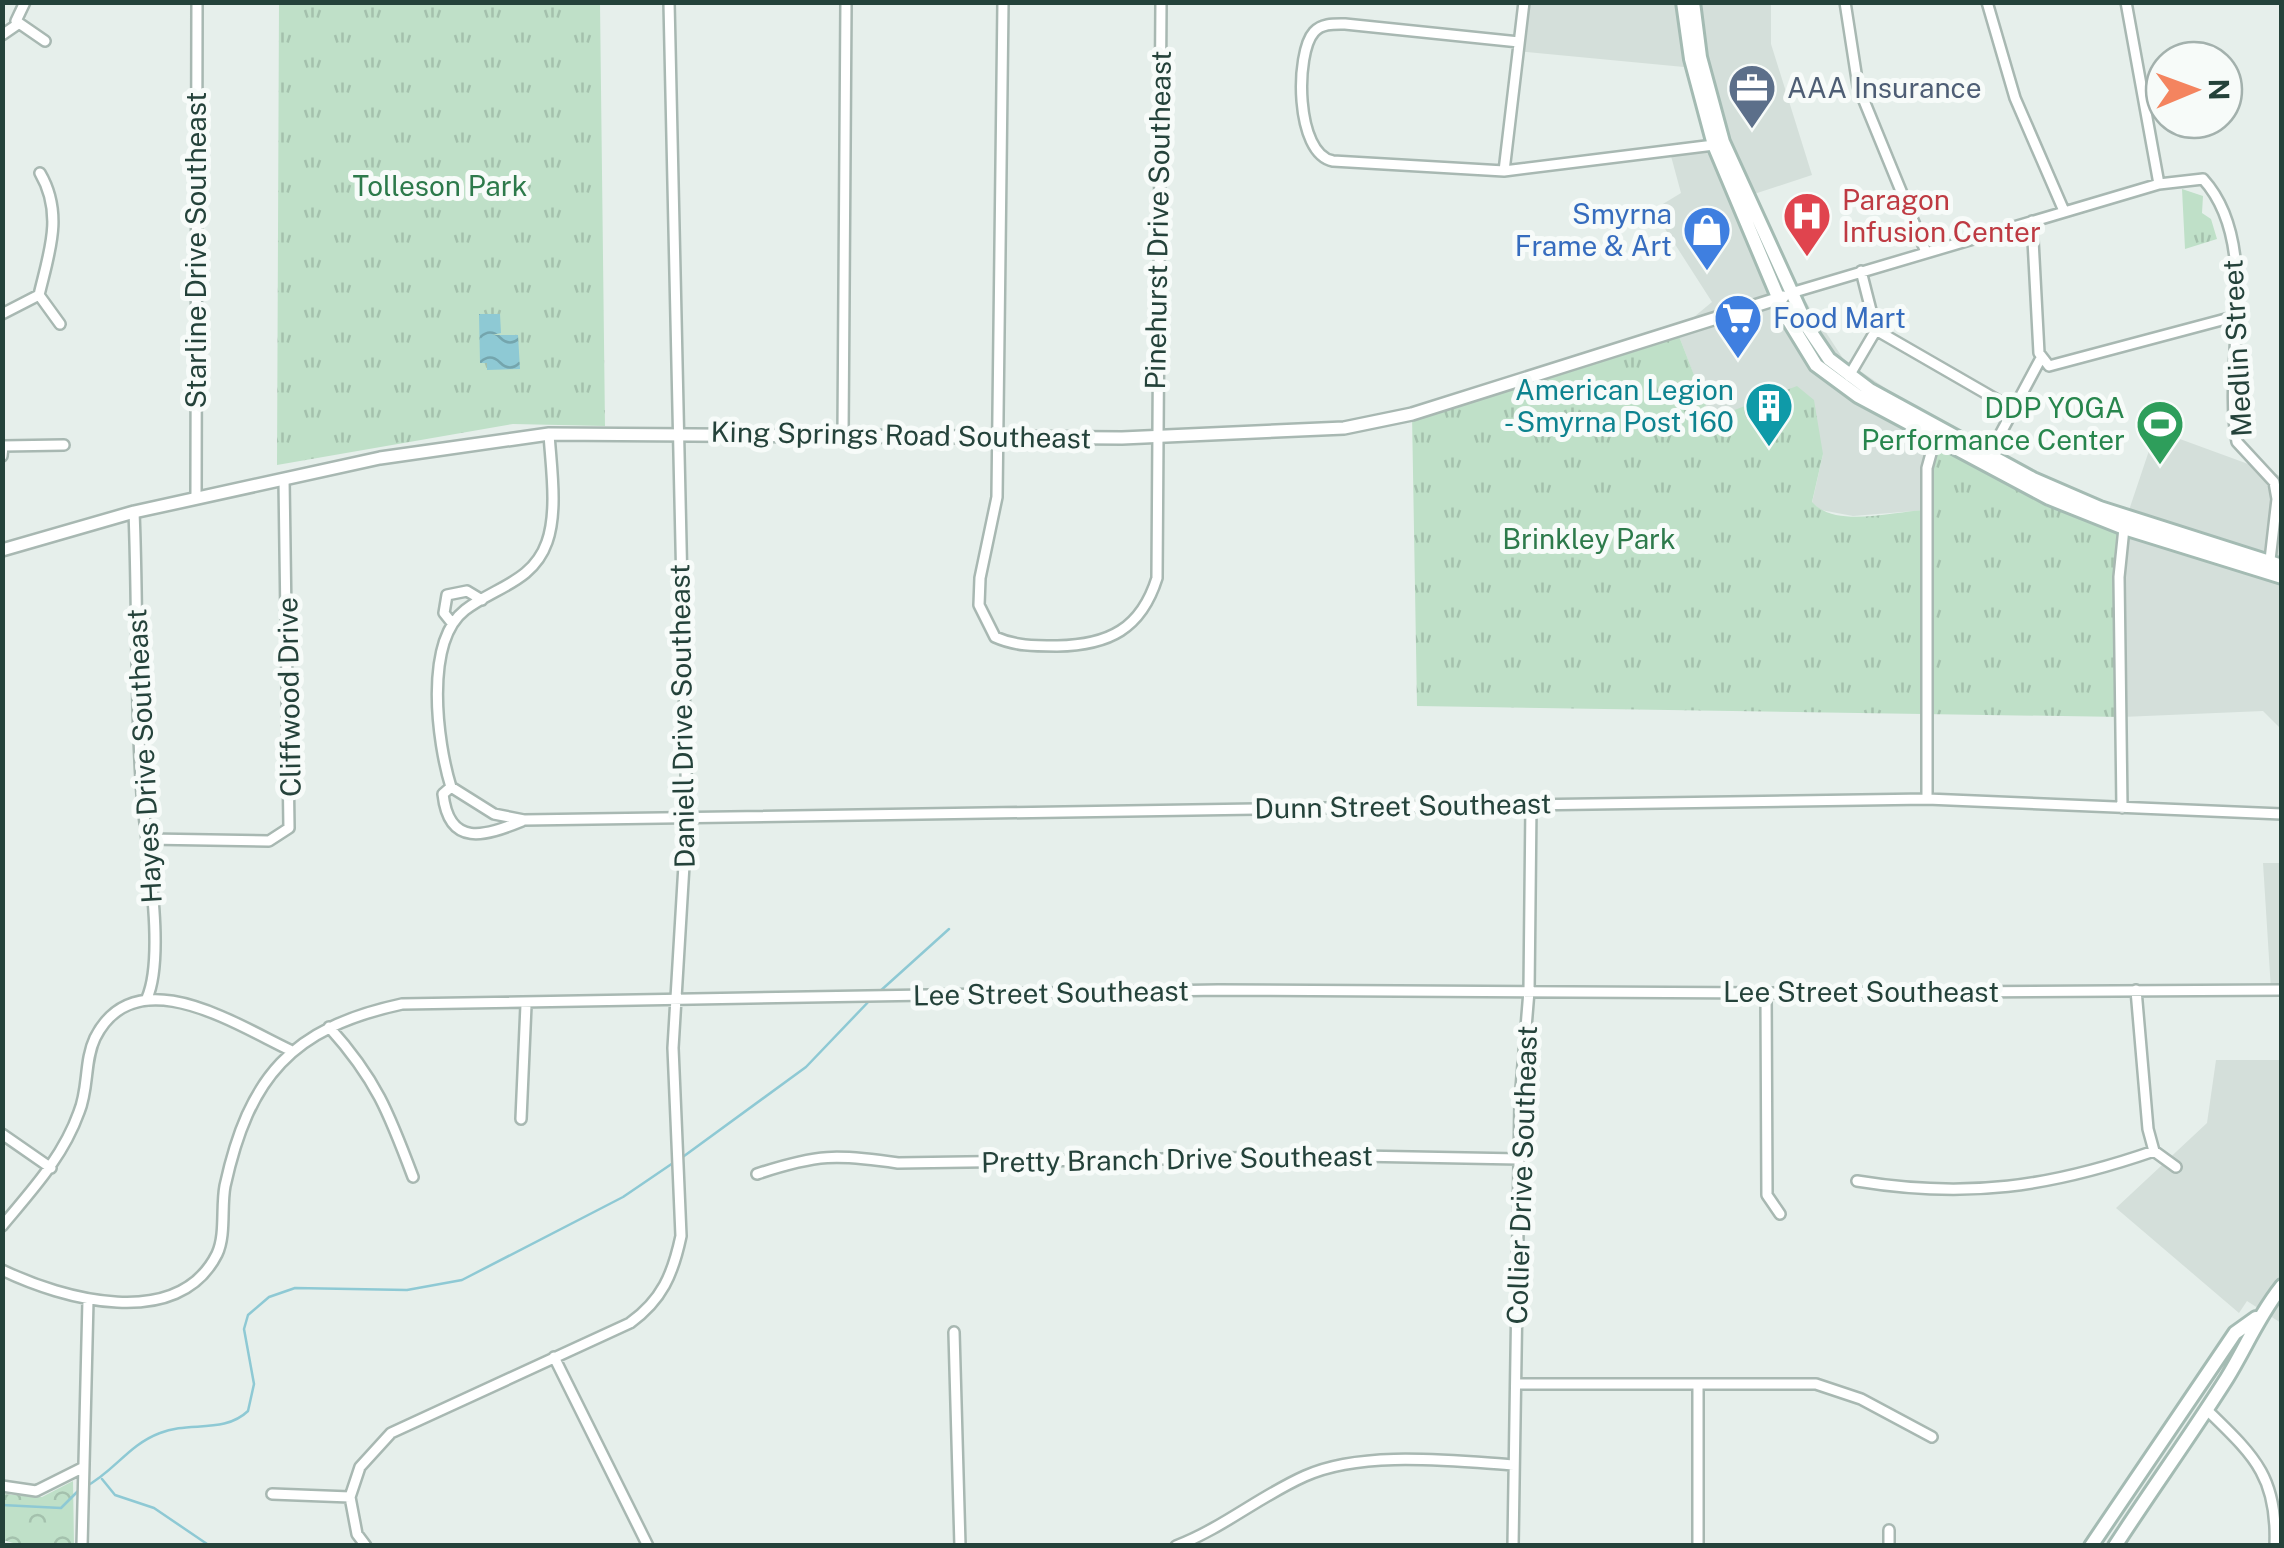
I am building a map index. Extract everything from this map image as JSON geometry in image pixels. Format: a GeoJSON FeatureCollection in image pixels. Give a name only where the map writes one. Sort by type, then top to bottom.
{"type":"FeatureCollection","features":[{"type":"Feature","properties":{"kind":"main road"},"geometry":{"type":"LineString","coordinates":[[1683,2],[1691,58],[1714,145],[1785,296],[1817,344],[1849,376],[1988,456],[2100,508],[2276,563]]}},
{"type":"Feature","properties":{"kind":"main road"},"geometry":{"type":"LineString","coordinates":[[1693,2],[1700,57],[1723,142],[1804,348],[1828,376],[2020,485],[2124,528],[2282,577]]}},
{"type":"Feature","properties":{"kind":"main road"},"geometry":{"type":"LineString","coordinates":[[2092,1546],[2235,1332],[2258,1316],[2282,1286]]}},
{"type":"Feature","properties":{"kind":"main road"},"geometry":{"type":"LineString","coordinates":[[2116,1546],[2244,1352],[2258,1316]]}},
{"type":"Feature","properties":{"kind":"main road"},"geometry":{"type":"LineString","coordinates":[[2126,1530],[2120,1528],[2118,1517],[2137,1490],[2143,1470]]}},
{"type":"Feature","properties":{"kind":"street"},"geometry":{"type":"LineString","coordinates":[[25,2],[16,15],[18,24],[45,41]]}},
{"type":"Feature","properties":{"kind":"street","name":"Starline Drive Southeast"},"geometry":{"type":"LineString","coordinates":[[196,498],[197,2]]}},
{"type":"Feature","properties":{"kind":"street","name":"Daniell Drive Southeast"},"geometry":{"type":"LineString","coordinates":[[350,1497],[360,1467],[391,1433],[609,1335],[650,1309],[675,1264],[680,1236],[672,1048],[679,1000],[687,816],[675,432],[669,2]]}},
{"type":"Feature","properties":{"kind":"street"},"geometry":{"type":"LineString","coordinates":[[842,436],[846,2]]}},
{"type":"Feature","properties":{"kind":"street"},"geometry":{"type":"LineString","coordinates":[[998,436],[1003,2]]}},
{"type":"Feature","properties":{"kind":"street","name":"Pinehurst Drive Southeast"},"geometry":{"type":"LineString","coordinates":[[998,436],[997,497],[980,578],[980,605],[995,637],[1032,646],[1104,642],[1140,617],[1157,578],[1161,2]]}},
{"type":"Feature","properties":{"kind":"street"},"geometry":{"type":"LineString","coordinates":[[1504,171],[1524,2]]}},
{"type":"Feature","properties":{"kind":"street"},"geometry":{"type":"LineString","coordinates":[[1845,2],[1858,86],[1926,252]]}},
{"type":"Feature","properties":{"kind":"street"},"geometry":{"type":"LineString","coordinates":[[1986,2],[2015,98],[2064,211]]}},
{"type":"Feature","properties":{"kind":"street"},"geometry":{"type":"LineString","coordinates":[[2126,2],[2159,184]]}},
{"type":"Feature","properties":{"kind":"street"},"geometry":{"type":"LineString","coordinates":[[2,35],[18,24]]}},
{"type":"Feature","properties":{"kind":"street"},"geometry":{"type":"LineString","coordinates":[[1519,42],[1332,24],[1316,30],[1308,49],[1306,134],[1324,159],[1504,171],[1714,145]]}},
{"type":"Feature","properties":{"kind":"street"},"geometry":{"type":"LineString","coordinates":[[2,314],[38,296],[46,267],[56,220],[49,188],[40,173]]}},
{"type":"Feature","properties":{"kind":"street","name":"Medlin Street"},"geometry":{"type":"LineString","coordinates":[[1785,296],[2064,211],[2194,177],[2209,186],[2232,251],[2237,316],[2236,435],[2244,452],[2268,474],[2276,490],[2276,563]]}},
{"type":"Feature","properties":{"kind":"street"},"geometry":{"type":"LineString","coordinates":[[1988,456],[2041,358],[2032,221]]}},
{"type":"Feature","properties":{"kind":"street"},"geometry":{"type":"LineString","coordinates":[[1849,376],[1876,330],[1861,271]]}},
{"type":"Feature","properties":{"kind":"street"},"geometry":{"type":"LineString","coordinates":[[38,296],[60,324]]}},
{"type":"Feature","properties":{"kind":"street","name":"King Springs Road Southeast"},"geometry":{"type":"LineString","coordinates":[[2,550],[134,512],[425,449],[549,434],[1156,437],[1304,432],[1390,420],[1785,296]]}},
{"type":"Feature","properties":{"kind":"street"},"geometry":{"type":"LineString","coordinates":[[2041,358],[2049,366],[2061,364],[2237,316]]}},
{"type":"Feature","properties":{"kind":"street"},"geometry":{"type":"LineString","coordinates":[[1876,330],[2013,409]]}},
{"type":"Feature","properties":{"kind":"street","name":"Dunn Street Southeast"},"geometry":{"type":"LineString","coordinates":[[549,434],[547,542],[524,576],[452,623],[439,658],[444,766],[451,787],[494,814],[524,820],[1928,798],[2282,814]]}},
{"type":"Feature","properties":{"kind":"street"},"geometry":{"type":"LineString","coordinates":[[1928,798],[1927,468],[1935,440]]}},
{"type":"Feature","properties":{"kind":"street"},"geometry":{"type":"LineString","coordinates":[[2,456],[3,446],[64,445]]}},
{"type":"Feature","properties":{"kind":"street","name":"Cliffwood Drive"},"geometry":{"type":"LineString","coordinates":[[148,839],[270,841],[289,828],[284,479]]}},
{"type":"Feature","properties":{"kind":"street","name":"Hayes Drive Southeast"},"geometry":{"type":"LineString","coordinates":[[134,512],[142,794],[148,839],[154,981],[147,998]]}},
{"type":"Feature","properties":{"kind":"street"},"geometry":{"type":"LineString","coordinates":[[2122,808],[2119,577],[2124,528]]}},
{"type":"Feature","properties":{"kind":"street","name":"Dunn Street Southeast"},"geometry":{"type":"LineString","coordinates":[[452,623],[444,613],[447,595],[467,592],[482,600]]}},
{"type":"Feature","properties":{"kind":"street","name":"Dunn Street Southeast"},"geometry":{"type":"LineString","coordinates":[[451,787],[444,794],[446,812],[460,830],[476,836],[524,820]]}},
{"type":"Feature","properties":{"kind":"street","name":"Collier Drive Southeast"},"geometry":{"type":"LineString","coordinates":[[1513,1546],[1519,1159],[1529,990],[1532,804]]}},
{"type":"Feature","properties":{"kind":"street","name":"Lee Street Southeast"},"geometry":{"type":"LineString","coordinates":[[2,1270],[40,1288],[88,1300],[159,1299],[202,1276],[218,1252],[224,1191],[245,1117],[262,1083],[290,1050],[329,1027],[355,1014],[402,1004],[1238,990],[1766,994],[2282,990]]}},
{"type":"Feature","properties":{"kind":"street"},"geometry":{"type":"LineString","coordinates":[[2136,990],[2148,1130],[2154,1150],[2176,1167]]}},
{"type":"Feature","properties":{"kind":"street"},"geometry":{"type":"LineString","coordinates":[[1766,994],[1767,1196],[1780,1214]]}},
{"type":"Feature","properties":{"kind":"street"},"geometry":{"type":"LineString","coordinates":[[2,1226],[51,1168],[81,1109],[93,1041],[116,1008],[147,998],[198,1008],[290,1050]]}},
{"type":"Feature","properties":{"kind":"street"},"geometry":{"type":"LineString","coordinates":[[521,1118],[526,1004]]}},
{"type":"Feature","properties":{"kind":"street"},"geometry":{"type":"LineString","coordinates":[[329,1027],[361,1065],[392,1117],[413,1177]]}},
{"type":"Feature","properties":{"kind":"street"},"geometry":{"type":"LineString","coordinates":[[2,1134],[51,1168]]}},
{"type":"Feature","properties":{"kind":"street"},"geometry":{"type":"LineString","coordinates":[[1857,1182],[1916,1189],[2043,1184],[2154,1150]]}},
{"type":"Feature","properties":{"kind":"street","name":"Pretty Branch Drive Southeast"},"geometry":{"type":"LineString","coordinates":[[758,1174],[805,1158],[836,1154],[898,1163],[1358,1156],[1519,1159]]}},
{"type":"Feature","properties":{"kind":"street"},"geometry":{"type":"LineString","coordinates":[[82,1546],[88,1300]]}},
{"type":"Feature","properties":{"kind":"street"},"geometry":{"type":"LineString","coordinates":[[954,1332],[960,1546]]}},
{"type":"Feature","properties":{"kind":"street"},"geometry":{"type":"LineString","coordinates":[[554,1357],[648,1546]]}},
{"type":"Feature","properties":{"kind":"street"},"geometry":{"type":"LineString","coordinates":[[1516,1384],[1816,1384],[1861,1398],[1932,1437]]}},
{"type":"Feature","properties":{"kind":"street"},"geometry":{"type":"LineString","coordinates":[[1698,1387],[1698,1546]]}},
{"type":"Feature","properties":{"kind":"street"},"geometry":{"type":"LineString","coordinates":[[2206,1410],[2246,1447],[2270,1486],[2275,1546]]}},
{"type":"Feature","properties":{"kind":"street"},"geometry":{"type":"LineString","coordinates":[[2197,1425],[2218,1422]]}},
{"type":"Feature","properties":{"kind":"street"},"geometry":{"type":"LineString","coordinates":[[1176,1546],[1213,1532],[1265,1496],[1329,1468],[1445,1460],[1514,1465]]}},
{"type":"Feature","properties":{"kind":"street"},"geometry":{"type":"LineString","coordinates":[[2,1486],[36,1491],[82,1468]]}},
{"type":"Feature","properties":{"kind":"street"},"geometry":{"type":"LineString","coordinates":[[272,1494],[350,1497],[357,1534],[366,1546]]}},
{"type":"Feature","properties":{"kind":"street"},"geometry":{"type":"LineString","coordinates":[[1889,1530],[1889,1546]]}},
{"type":"Feature","properties":{"kind":"shaded area"},"geometry":{"type":"Polygon","coordinates":[[[1521,3],[1771,3],[1771,44],[1812,175],[1742,198],[1784,296],[1806,302],[1844,360],[1931,419],[2125,522],[2159,421],[2158,431],[2281,476],[2281,729],[2263,711],[2122,717],[1927,510],[1853,516],[1821,510],[1812,503],[1823,454],[1711,420],[1677,331],[1712,302],[1653,210],[1681,193],[1668,145],[1706,139],[1684,67],[1515,51],[1521,3]]]}},
{"type":"Feature","properties":{"kind":"shaded area"},"geometry":{"type":"Polygon","coordinates":[[[2263,863],[2281,863],[2281,997],[2271,990],[2263,863]]]}},
{"type":"Feature","properties":{"kind":"shaded area"},"geometry":{"type":"Polygon","coordinates":[[[2216,1060],[2281,1060],[2281,1323],[2247,1301],[2239,1313],[2116,1208],[2207,1123],[2216,1060]]]}},
{"type":"Feature","properties":{"kind":"green space","name":"Tolleson Park"},"geometry":{"type":"Polygon","coordinates":[[[279,3],[600,3],[605,426],[513,424],[277,465],[279,3]]]}},
{"type":"Feature","properties":{"kind":"green space"},"geometry":{"type":"Polygon","coordinates":[[[2182,189],[2203,196],[2202,213],[2211,219],[2217,239],[2185,249],[2182,189]]]}},
{"type":"Feature","properties":{"kind":"green space","name":"Brinkley Park"},"geometry":{"type":"Polygon","coordinates":[[[1677,331],[1711,419],[1797,386],[1814,400],[1823,454],[1812,502],[1822,510],[1850,517],[1926,510],[1927,468],[1936,435],[2125,523],[2121,543],[2122,717],[1417,706],[1412,414],[1677,331]]]}},
{"type":"Feature","properties":{"kind":"green space"},"geometry":{"type":"Polygon","coordinates":[[[73,1481],[74,1545],[20,1545],[3,1540],[3,1494],[42,1497],[73,1481]]]}},
{"type":"Feature","properties":{"kind":"water"},"geometry":{"type":"Polygon","coordinates":[[[479,314],[500,314],[501,333],[492,335],[518,335],[520,369],[487,370],[487,363],[480,363],[479,314]]]}},
{"type":"Feature","properties":{"kind":"waterway"},"geometry":{"type":"LineString","coordinates":[[878,993],[949,929]]}},
{"type":"Feature","properties":{"kind":"waterway"},"geometry":{"type":"LineString","coordinates":[[680,1159],[806,1067],[872,998]]}},
{"type":"Feature","properties":{"kind":"waterway"},"geometry":{"type":"LineString","coordinates":[[85,1487],[149,1438],[171,1430],[217,1425],[248,1411],[254,1384],[244,1329],[248,1315],[269,1297],[295,1288],[407,1290],[462,1280],[623,1197],[673,1163]]}},
{"type":"Feature","properties":{"kind":"waterway"},"geometry":{"type":"LineString","coordinates":[[102,1479],[115,1495],[154,1508],[210,1546]]}},
{"type":"Feature","properties":{"kind":"waterway"},"geometry":{"type":"LineString","coordinates":[[2,1505],[61,1508],[78,1491]]}},
{"type":"Feature","properties":{"kind":"place","name":"AAA Insurance"},"geometry":{"type":"Point","coordinates":[1752,130]}},
{"type":"Feature","properties":{"kind":"place","name":"Paragon Infusion Center"},"geometry":{"type":"Point","coordinates":[1807,258]}},
{"type":"Feature","properties":{"kind":"place","name":"Smyrna Frame & Art"},"geometry":{"type":"Point","coordinates":[1707,272]}},
{"type":"Feature","properties":{"kind":"place","name":"Food Mart"},"geometry":{"type":"Point","coordinates":[1738,360]}},
{"type":"Feature","properties":{"kind":"place","name":"American Legion - Smyrna Post 160"},"geometry":{"type":"Point","coordinates":[1769,448]}},
{"type":"Feature","properties":{"kind":"place","name":"DDP YOGA Performance Center"},"geometry":{"type":"Point","coordinates":[2160,466]}}]}
